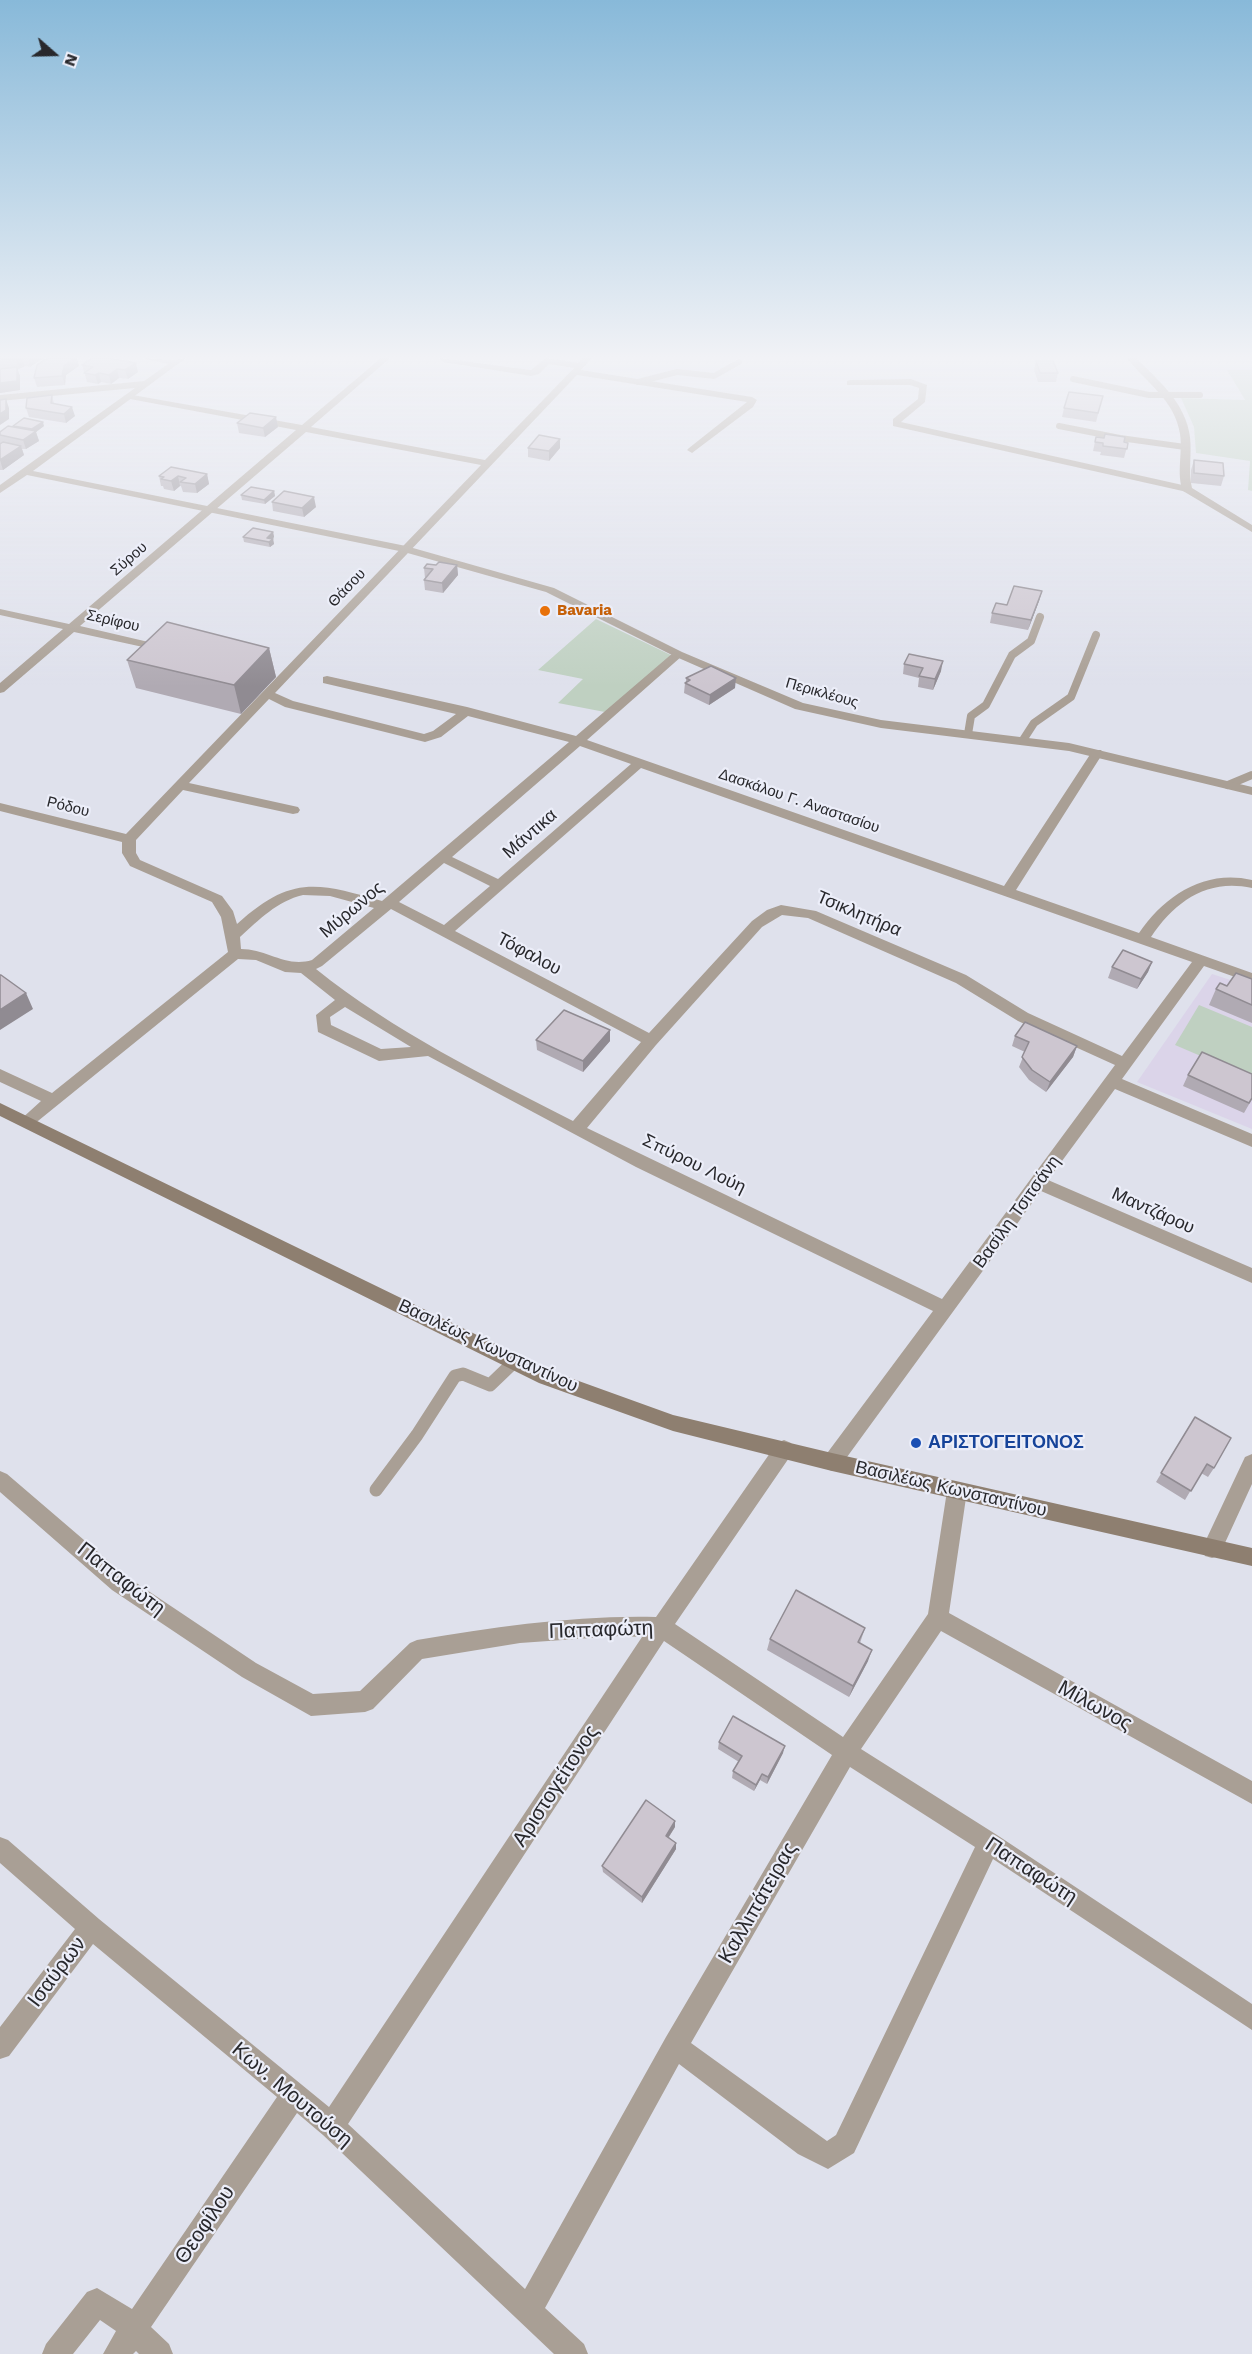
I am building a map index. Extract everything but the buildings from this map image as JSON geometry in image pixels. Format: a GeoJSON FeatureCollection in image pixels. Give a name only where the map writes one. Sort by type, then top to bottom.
{"type":"FeatureCollection","features":[{"type":"Feature","properties":{"kind":"main road","name":"Βασιλέως Κωνσταντίνου"},"geometry":{"type":"LineString","coordinates":[[0,1109],[545,1377],[673,1423],[957,1491],[1252,1557]]}},
{"type":"Feature","properties":{"kind":"street"},"geometry":{"type":"LineString","coordinates":[[0,490],[30,468]]}},
{"type":"Feature","properties":{"kind":"street","name":"Σύρου"},"geometry":{"type":"LineString","coordinates":[[0,689],[258,468]]}},
{"type":"Feature","properties":{"kind":"street","name":"Θάσου"},"geometry":{"type":"LineString","coordinates":[[129,839],[482,468]]}},
{"type":"Feature","properties":{"kind":"street"},"geometry":{"type":"LineString","coordinates":[[1092,468],[1187,489],[1252,529]]}},
{"type":"Feature","properties":{"kind":"street"},"geometry":{"type":"LineString","coordinates":[[1184,468],[1187,489]]}},
{"type":"Feature","properties":{"kind":"street","name":"Περικλέους"},"geometry":{"type":"LineString","coordinates":[[24,472],[406,549],[550,590],[678,654],[809,708],[881,724],[1023,740],[1096,753],[1252,791]]}},
{"type":"Feature","properties":{"kind":"street","name":"Σερίφου"},"geometry":{"type":"LineString","coordinates":[[0,612],[175,651]]}},
{"type":"Feature","properties":{"kind":"street","name":"Μύρωνος"},"geometry":{"type":"LineString","coordinates":[[305,968],[317,963],[678,654]]}},
{"type":"Feature","properties":{"kind":"street","name":"Δασκάλου Γ. Αναστασίου"},"geometry":{"type":"LineString","coordinates":[[327,680],[528,725],[1252,978]]}},
{"type":"Feature","properties":{"kind":"street"},"geometry":{"type":"LineString","coordinates":[[267,694],[289,704],[425,738],[437,734],[467,711]]}},
{"type":"Feature","properties":{"kind":"street"},"geometry":{"type":"LineString","coordinates":[[1008,891],[1096,753]]}},
{"type":"Feature","properties":{"kind":"street","name":"Μάντικα"},"geometry":{"type":"LineString","coordinates":[[445,932],[639,763]]}},
{"type":"Feature","properties":{"kind":"street"},"geometry":{"type":"LineString","coordinates":[[180,785],[293,810]]}},
{"type":"Feature","properties":{"kind":"street","name":"Ρόδου"},"geometry":{"type":"LineString","coordinates":[[0,807],[129,839]]}},
{"type":"Feature","properties":{"kind":"street"},"geometry":{"type":"LineString","coordinates":[[129,839],[129,853],[135,862],[218,899],[223,904],[235,954]]}},
{"type":"Feature","properties":{"kind":"street"},"geometry":{"type":"LineString","coordinates":[[442,857],[500,885]]}},
{"type":"Feature","properties":{"kind":"street"},"geometry":{"type":"LineString","coordinates":[[1142,939],[1150,926],[1167,908],[1191,890],[1224,879],[1252,884]]}},
{"type":"Feature","properties":{"kind":"street","name":"Τόφαλου"},"geometry":{"type":"LineString","coordinates":[[232,936],[276,900],[305,889],[324,890],[387,904],[445,932],[651,1041]]}},
{"type":"Feature","properties":{"kind":"street","name":"Τσικλητήρα"},"geometry":{"type":"LineString","coordinates":[[576,1129],[651,1041],[757,924],[772,913],[790,909],[811,914],[961,979],[1023,1017],[1126,1064]]}},
{"type":"Feature","properties":{"kind":"street"},"geometry":{"type":"LineString","coordinates":[[27,1121],[235,954],[250,953],[288,969],[305,968]]}},
{"type":"Feature","properties":{"kind":"street","name":"Βασίλη Τσιτσάνη"},"geometry":{"type":"LineString","coordinates":[[832,1462],[1201,960]]}},
{"type":"Feature","properties":{"kind":"street","name":"Σπύρου Λούη"},"geometry":{"type":"LineString","coordinates":[[305,968],[345,1000],[427,1051],[576,1129],[946,1309]]}},
{"type":"Feature","properties":{"kind":"street"},"geometry":{"type":"LineString","coordinates":[[345,1000],[323,1016],[323,1028],[379,1055],[427,1051]]}},
{"type":"Feature","properties":{"kind":"street"},"geometry":{"type":"LineString","coordinates":[[0,1075],[53,1100]]}},
{"type":"Feature","properties":{"kind":"street"},"geometry":{"type":"LineString","coordinates":[[1113,1082],[1252,1141]]}},
{"type":"Feature","properties":{"kind":"street","name":"Μαντζάρου"},"geometry":{"type":"LineString","coordinates":[[1039,1183],[1252,1276]]}},
{"type":"Feature","properties":{"kind":"street","name":"Αριστογείτονος"},"geometry":{"type":"LineString","coordinates":[[332,2126],[661,1627],[784,1449]]}},
{"type":"Feature","properties":{"kind":"street"},"geometry":{"type":"LineString","coordinates":[[1212,1548],[1252,1463]]}},
{"type":"Feature","properties":{"kind":"street","name":"Παπαφώτη"},"geometry":{"type":"LineString","coordinates":[[0,1480],[119,1583],[249,1670],[311,1705],[364,1701],[417,1650],[520,1633],[619,1626],[661,1627],[846,1752],[1252,2016]]}},
{"type":"Feature","properties":{"kind":"street","name":"Καλλιπάτειρας"},"geometry":{"type":"LineString","coordinates":[[529,2309],[675,2046],[846,1752],[938,1618],[957,1491]]}},
{"type":"Feature","properties":{"kind":"street","name":"Μίλωνος"},"geometry":{"type":"LineString","coordinates":[[938,1618],[1252,1793]]}},
{"type":"Feature","properties":{"kind":"street"},"geometry":{"type":"LineString","coordinates":[[675,2046],[807,2145],[828,2156],[845,2144],[989,1843]]}},
{"type":"Feature","properties":{"kind":"street","name":"Κων. Μουτούση"},"geometry":{"type":"LineString","coordinates":[[0,1848],[91,1927],[332,2126],[529,2309],[574,2354]]}},
{"type":"Feature","properties":{"kind":"street","name":"Ισαύρων"},"geometry":{"type":"LineString","coordinates":[[0,2047],[91,1927]]}},
{"type":"Feature","properties":{"kind":"street","name":"Θεοφίλου"},"geometry":{"type":"LineString","coordinates":[[117,2354],[294,2095]]}},
{"type":"Feature","properties":{"kind":"street"},"geometry":{"type":"LineString","coordinates":[[56,2354],[97,2302],[124,2320],[159,2354]]}},
{"type":"Feature","properties":{"kind":"lane"},"geometry":{"type":"LineString","coordinates":[[968,734],[971,716],[986,705],[1012,655],[1031,641],[1040,616]]}},
{"type":"Feature","properties":{"kind":"lane"},"geometry":{"type":"LineString","coordinates":[[1023,740],[1034,723],[1071,697],[1096,635]]}},
{"type":"Feature","properties":{"kind":"lane"},"geometry":{"type":"LineString","coordinates":[[1228,785],[1252,775]]}},
{"type":"Feature","properties":{"kind":"lane"},"geometry":{"type":"LineString","coordinates":[[376,1490],[417,1435],[455,1376],[463,1374],[490,1385],[514,1362]]}},
{"type":"Feature","properties":{"kind":"shaded area"},"geometry":{"type":"Polygon","coordinates":[[[1212,974],[1252,987],[1252,1129],[1137,1082],[1212,974]]]}},
{"type":"Feature","properties":{"kind":"green space"},"geometry":{"type":"Polygon","coordinates":[[[1250,468],[1252,468],[1252,491],[1248,490],[1250,468]]]}},
{"type":"Feature","properties":{"kind":"green space"},"geometry":{"type":"Polygon","coordinates":[[[596,619],[677,658],[610,713],[558,703],[583,679],[538,670],[596,619]]]}},
{"type":"Feature","properties":{"kind":"green space"},"geometry":{"type":"Polygon","coordinates":[[[1199,1005],[1252,1027],[1252,1078],[1175,1045],[1199,1005]]]}},
{"type":"Feature","properties":{"kind":"place","name":"Bavaria"},"geometry":{"type":"Point","coordinates":[545,611]}},
{"type":"Feature","properties":{"kind":"place","name":"ΑΡΙΣΤΟΓΕΙΤΟΝΟΣ"},"geometry":{"type":"Point","coordinates":[916,1443]}}]}
